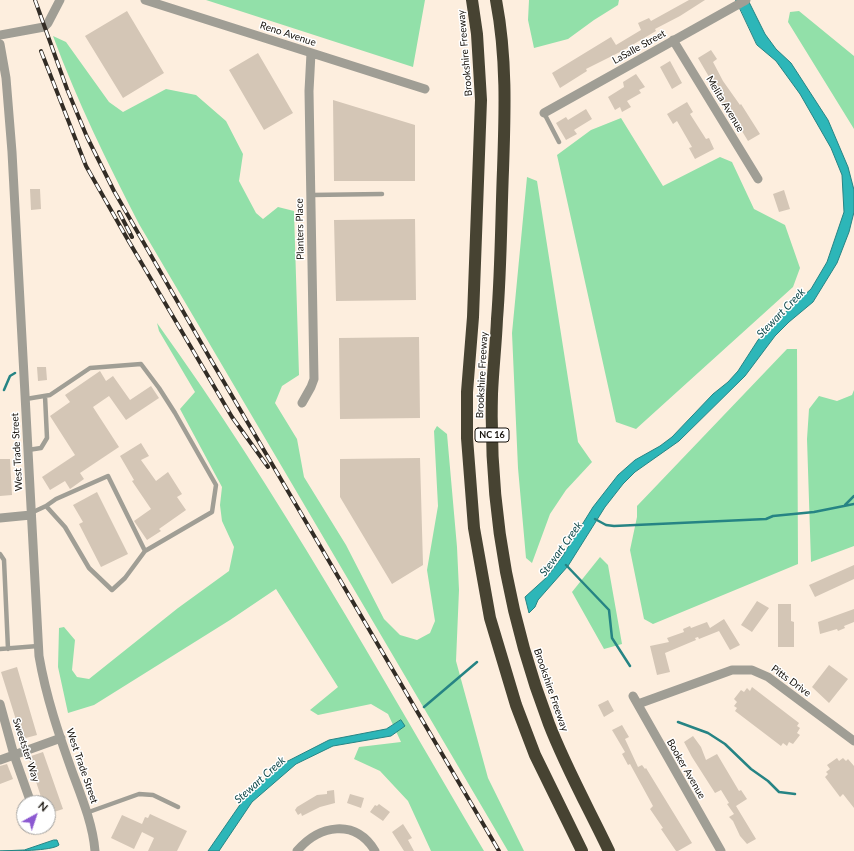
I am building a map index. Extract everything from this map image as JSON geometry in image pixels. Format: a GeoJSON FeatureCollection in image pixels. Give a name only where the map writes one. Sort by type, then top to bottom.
{"type":"FeatureCollection","features":[{"type":"Feature","properties":{"kind":"highway","name":"Brookshire Freeway"},"geometry":{"type":"LineString","coordinates":[[472,0],[477,34],[481,100],[473,317],[467,392],[467,438],[474,528],[481,573],[492,623],[516,705],[535,755],[582,851]]}},
{"type":"Feature","properties":{"kind":"highway","name":"Brookshire Freeway"},"geometry":{"type":"LineString","coordinates":[[496,0],[502,32],[506,100],[497,319],[492,393],[494,481],[499,525],[514,612],[539,697],[558,745],[609,851]]}},
{"type":"Feature","properties":{"kind":"street"},"geometry":{"type":"LineString","coordinates":[[0,35],[44,27],[60,0]]}},
{"type":"Feature","properties":{"kind":"street","name":"Reno Avenue"},"geometry":{"type":"LineString","coordinates":[[145,0],[425,89]]}},
{"type":"Feature","properties":{"kind":"street","name":"LaSalle Street"},"geometry":{"type":"LineString","coordinates":[[544,113],[746,0]]}},
{"type":"Feature","properties":{"kind":"street","name":"Melita Avenue"},"geometry":{"type":"LineString","coordinates":[[673,40],[758,179]]}},
{"type":"Feature","properties":{"kind":"street","name":"West Trade Street"},"geometry":{"type":"LineString","coordinates":[[0,44],[6,78],[12,152],[38,646],[46,695],[86,813],[95,851]]}},
{"type":"Feature","properties":{"kind":"street","name":"Planters Place"},"geometry":{"type":"LineString","coordinates":[[302,403],[312,387],[314,379],[309,91],[311,53]]}},
{"type":"Feature","properties":{"kind":"street"},"geometry":{"type":"LineString","coordinates":[[0,518],[31,514]]}},
{"type":"Feature","properties":{"kind":"street","name":"Pitts Drive"},"geometry":{"type":"LineString","coordinates":[[636,700],[732,670],[752,670],[768,677],[854,741]]}},
{"type":"Feature","properties":{"kind":"street","name":"Booker Avenue"},"geometry":{"type":"LineString","coordinates":[[636,700],[721,851]]}},
{"type":"Feature","properties":{"kind":"street","name":"Sweetster Way"},"geometry":{"type":"LineString","coordinates":[[0,704],[14,755],[28,795]]}},
{"type":"Feature","properties":{"kind":"street"},"geometry":{"type":"LineString","coordinates":[[0,760],[61,738]]}},
{"type":"Feature","properties":{"kind":"street"},"geometry":{"type":"LineString","coordinates":[[297,851],[307,840],[316,834],[334,829],[355,832],[375,851]]}},
{"type":"Feature","properties":{"kind":"lane"},"geometry":{"type":"LineString","coordinates":[[544,113],[559,142]]}},
{"type":"Feature","properties":{"kind":"lane"},"geometry":{"type":"LineString","coordinates":[[311,195],[382,194]]}},
{"type":"Feature","properties":{"kind":"lane"},"geometry":{"type":"LineString","coordinates":[[26,399],[50,395],[90,368],[109,365],[141,364],[159,388],[216,485],[212,512],[145,551],[125,578],[112,590],[89,568],[65,527],[46,506]]}},
{"type":"Feature","properties":{"kind":"lane"},"geometry":{"type":"LineString","coordinates":[[28,450],[41,448],[47,438],[45,396]]}},
{"type":"Feature","properties":{"kind":"lane"},"geometry":{"type":"LineString","coordinates":[[31,514],[56,500],[108,476],[145,551]]}},
{"type":"Feature","properties":{"kind":"lane"},"geometry":{"type":"LineString","coordinates":[[0,554],[4,560],[8,649]]}},
{"type":"Feature","properties":{"kind":"lane"},"geometry":{"type":"LineString","coordinates":[[0,649],[38,646]]}},
{"type":"Feature","properties":{"kind":"lane"},"geometry":{"type":"LineString","coordinates":[[86,813],[139,794],[153,794],[178,807]]}},
{"type":"Feature","properties":{"kind":"green space"},"geometry":{"type":"Polygon","coordinates":[[[206,0],[425,0],[413,67],[206,0]]]}},
{"type":"Feature","properties":{"kind":"green space"},"geometry":{"type":"Polygon","coordinates":[[[529,0],[619,0],[618,5],[568,39],[534,48],[528,20],[529,0]]]}},
{"type":"Feature","properties":{"kind":"green space"},"geometry":{"type":"Polygon","coordinates":[[[799,11],[854,56],[854,129],[788,22],[790,12],[799,11]]]}},
{"type":"Feature","properties":{"kind":"green space"},"geometry":{"type":"Polygon","coordinates":[[[53,36],[66,42],[109,102],[123,112],[166,89],[196,95],[226,121],[243,154],[239,181],[256,213],[263,219],[278,207],[294,211],[299,375],[282,386],[275,403],[297,439],[304,477],[346,545],[384,619],[400,635],[417,640],[430,633],[435,621],[427,570],[438,506],[434,431],[437,426],[447,434],[457,547],[459,590],[456,661],[488,778],[524,851],[508,851],[139,224],[93,131],[53,36]]]}},
{"type":"Feature","properties":{"kind":"green space"},"geometry":{"type":"Polygon","coordinates":[[[621,118],[663,186],[720,157],[732,162],[754,209],[785,225],[800,268],[793,287],[636,429],[616,422],[557,155],[591,130],[621,118]]]}},
{"type":"Feature","properties":{"kind":"green space"},"geometry":{"type":"Polygon","coordinates":[[[527,177],[537,181],[578,442],[592,462],[566,490],[550,514],[532,563],[526,558],[518,468],[512,333],[527,177]]]}},
{"type":"Feature","properties":{"kind":"green space"},"geometry":{"type":"Polygon","coordinates":[[[157,323],[244,451],[286,517],[484,851],[431,851],[408,801],[380,771],[354,759],[359,747],[401,742],[388,714],[371,704],[318,715],[310,710],[338,687],[276,589],[230,620],[94,705],[68,713],[58,667],[59,628],[64,627],[75,640],[72,670],[77,677],[89,679],[178,608],[229,571],[234,547],[222,521],[220,505],[222,487],[180,409],[195,392],[159,331],[157,323]]]}},
{"type":"Feature","properties":{"kind":"green space"},"geometry":{"type":"Polygon","coordinates":[[[787,349],[797,349],[798,564],[653,624],[644,619],[630,550],[637,517],[637,506],[787,349]]]}},
{"type":"Feature","properties":{"kind":"green space"},"geometry":{"type":"Polygon","coordinates":[[[854,390],[854,546],[811,562],[807,439],[809,409],[819,396],[837,401],[852,395],[854,390]]]}},
{"type":"Feature","properties":{"kind":"green space"},"geometry":{"type":"Polygon","coordinates":[[[600,557],[608,565],[622,644],[604,649],[572,592],[600,557]]]}},
{"type":"Feature","properties":{"kind":"water"},"geometry":{"type":"Polygon","coordinates":[[[736,0],[748,0],[765,34],[776,49],[791,63],[828,120],[848,167],[854,190],[854,212],[849,232],[837,263],[813,302],[775,336],[745,376],[679,441],[635,472],[623,484],[605,507],[568,566],[538,600],[535,607],[529,613],[525,597],[547,577],[562,557],[593,507],[618,475],[635,460],[660,446],[672,437],[713,394],[728,382],[738,371],[758,340],[769,327],[811,289],[827,262],[844,212],[842,175],[831,148],[800,94],[776,61],[757,45],[736,0]]]}},
{"type":"Feature","properties":{"kind":"water"},"geometry":{"type":"Polygon","coordinates":[[[401,720],[405,726],[391,736],[333,746],[296,764],[252,802],[219,851],[208,851],[246,796],[284,763],[329,740],[386,729],[401,720]]]}},
{"type":"Feature","properties":{"kind":"water"},"geometry":{"type":"Polygon","coordinates":[[[57,840],[59,845],[55,847],[32,850],[0,851],[24,850],[57,840]]]}},
{"type":"Feature","properties":{"kind":"building"},"geometry":{"type":"Polygon","coordinates":[[[689,0],[705,0],[680,16],[655,29],[656,31],[622,51],[586,69],[587,71],[560,88],[552,73],[611,37],[616,45],[641,30],[638,23],[649,18],[651,21],[689,0]]]}},
{"type":"Feature","properties":{"kind":"building"},"geometry":{"type":"Polygon","coordinates":[[[127,11],[164,73],[123,98],[85,36],[127,11]]]}},
{"type":"Feature","properties":{"kind":"building"},"geometry":{"type":"Polygon","coordinates":[[[711,50],[717,59],[713,62],[723,81],[740,105],[741,104],[760,134],[748,141],[728,108],[726,110],[716,95],[719,94],[698,58],[711,50]]]}},
{"type":"Feature","properties":{"kind":"building"},"geometry":{"type":"Polygon","coordinates":[[[258,53],[293,113],[264,130],[229,70],[258,53]]]}},
{"type":"Feature","properties":{"kind":"building"},"geometry":{"type":"Polygon","coordinates":[[[670,61],[682,83],[672,89],[660,67],[670,61]]]}},
{"type":"Feature","properties":{"kind":"building"},"geometry":{"type":"Polygon","coordinates":[[[636,74],[645,87],[639,90],[641,93],[627,101],[631,107],[622,112],[620,107],[615,110],[608,97],[624,87],[623,82],[636,74]]]}},
{"type":"Feature","properties":{"kind":"building"},"geometry":{"type":"Polygon","coordinates":[[[333,100],[415,125],[415,181],[334,181],[333,100]]]}},
{"type":"Feature","properties":{"kind":"building"},"geometry":{"type":"Polygon","coordinates":[[[687,102],[693,112],[690,114],[706,139],[709,138],[714,149],[695,159],[689,148],[692,147],[677,121],[673,124],[667,114],[687,102]]]}},
{"type":"Feature","properties":{"kind":"building"},"geometry":{"type":"Polygon","coordinates":[[[586,109],[592,119],[574,130],[577,134],[566,140],[556,123],[566,117],[568,120],[586,109]]]}},
{"type":"Feature","properties":{"kind":"building"},"geometry":{"type":"Polygon","coordinates":[[[30,189],[40,189],[41,209],[31,210],[30,189]]]}},
{"type":"Feature","properties":{"kind":"building"},"geometry":{"type":"Polygon","coordinates":[[[784,190],[790,209],[779,212],[773,194],[784,190]]]}},
{"type":"Feature","properties":{"kind":"building"},"geometry":{"type":"Polygon","coordinates":[[[415,219],[416,300],[336,301],[334,220],[415,219]]]}},
{"type":"Feature","properties":{"kind":"building"},"geometry":{"type":"Polygon","coordinates":[[[419,337],[420,418],[340,419],[339,338],[419,337]]]}},
{"type":"Feature","properties":{"kind":"building"},"geometry":{"type":"Polygon","coordinates":[[[37,367],[46,367],[47,380],[38,381],[37,367]]]}},
{"type":"Feature","properties":{"kind":"building"},"geometry":{"type":"Polygon","coordinates":[[[100,371],[106,381],[113,376],[130,400],[151,386],[159,398],[126,420],[109,396],[93,407],[119,447],[80,473],[84,479],[70,489],[65,481],[50,490],[42,477],[75,455],[50,416],[70,402],[65,395],[100,371]]]}},
{"type":"Feature","properties":{"kind":"building"},"geometry":{"type":"Polygon","coordinates":[[[141,443],[149,456],[141,460],[156,481],[168,472],[182,494],[177,497],[186,510],[159,529],[161,531],[147,540],[134,521],[151,509],[132,481],[134,480],[120,456],[141,443]]]}},
{"type":"Feature","properties":{"kind":"building"},"geometry":{"type":"Polygon","coordinates":[[[420,458],[423,565],[392,584],[340,497],[340,459],[420,458]]]}},
{"type":"Feature","properties":{"kind":"building"},"geometry":{"type":"Polygon","coordinates":[[[0,459],[10,459],[12,495],[0,496],[0,459]]]}},
{"type":"Feature","properties":{"kind":"building"},"geometry":{"type":"Polygon","coordinates":[[[97,492],[128,554],[101,567],[79,524],[83,522],[73,505],[97,492]]]}},
{"type":"Feature","properties":{"kind":"building"},"geometry":{"type":"Polygon","coordinates":[[[854,565],[854,579],[815,597],[809,585],[854,565]]]}},
{"type":"Feature","properties":{"kind":"building"},"geometry":{"type":"Polygon","coordinates":[[[757,601],[769,608],[752,632],[741,625],[757,601]]]}},
{"type":"Feature","properties":{"kind":"building"},"geometry":{"type":"Polygon","coordinates":[[[778,604],[791,604],[791,621],[794,622],[794,647],[778,647],[778,604]]]}},
{"type":"Feature","properties":{"kind":"building"},"geometry":{"type":"Polygon","coordinates":[[[854,609],[854,622],[844,626],[845,628],[838,631],[837,629],[820,634],[818,622],[854,609]]]}},
{"type":"Feature","properties":{"kind":"building"},"geometry":{"type":"Polygon","coordinates":[[[724,619],[740,645],[730,650],[719,631],[699,639],[698,637],[695,638],[696,640],[665,653],[670,672],[657,675],[650,646],[669,642],[667,638],[684,632],[683,629],[690,626],[691,628],[707,622],[710,628],[724,619]]]}},
{"type":"Feature","properties":{"kind":"building"},"geometry":{"type":"Polygon","coordinates":[[[829,665],[848,679],[829,703],[812,687],[829,665]]]}},
{"type":"Feature","properties":{"kind":"building"},"geometry":{"type":"Polygon","coordinates":[[[17,667],[37,735],[22,739],[1,672],[17,667]]]}},
{"type":"Feature","properties":{"kind":"building"},"geometry":{"type":"Polygon","coordinates":[[[752,687],[799,723],[797,726],[800,728],[797,733],[800,735],[793,744],[789,742],[787,746],[783,743],[781,746],[735,711],[737,708],[734,706],[737,702],[734,699],[741,690],[744,692],[747,688],[750,691],[752,687]]]}},
{"type":"Feature","properties":{"kind":"building"},"geometry":{"type":"Polygon","coordinates":[[[608,700],[614,711],[604,717],[598,705],[608,700]]]}},
{"type":"Feature","properties":{"kind":"building"},"geometry":{"type":"Polygon","coordinates":[[[622,725],[629,737],[625,739],[638,767],[642,765],[645,769],[646,768],[692,843],[678,851],[676,851],[661,829],[663,828],[650,809],[653,806],[630,764],[628,765],[622,754],[625,752],[612,730],[622,725]]]}},
{"type":"Feature","properties":{"kind":"building"},"geometry":{"type":"Polygon","coordinates":[[[693,736],[701,747],[706,760],[717,754],[739,791],[741,790],[747,799],[736,806],[756,839],[747,844],[740,836],[733,821],[729,817],[734,814],[727,804],[729,803],[721,790],[715,793],[684,742],[693,736]]]}},
{"type":"Feature","properties":{"kind":"building"},"geometry":{"type":"Polygon","coordinates":[[[43,752],[63,809],[56,811],[56,795],[40,795],[28,757],[43,752]]]}},
{"type":"Feature","properties":{"kind":"building"},"geometry":{"type":"Polygon","coordinates":[[[837,758],[839,761],[843,758],[846,761],[848,759],[854,766],[854,808],[843,794],[840,797],[825,777],[828,774],[826,772],[830,769],[827,765],[837,758]]]}},
{"type":"Feature","properties":{"kind":"building"},"geometry":{"type":"Polygon","coordinates":[[[7,764],[13,779],[0,784],[0,766],[7,764]]]}},
{"type":"Feature","properties":{"kind":"building"},"geometry":{"type":"Polygon","coordinates":[[[334,790],[335,803],[320,807],[302,816],[301,813],[298,815],[295,810],[297,807],[317,795],[327,794],[327,791],[334,790]]]}},
{"type":"Feature","properties":{"kind":"building"},"geometry":{"type":"Polygon","coordinates":[[[350,794],[364,798],[361,808],[347,803],[350,794]]]}},
{"type":"Feature","properties":{"kind":"building"},"geometry":{"type":"Polygon","coordinates":[[[379,804],[390,812],[383,821],[370,812],[375,805],[377,806],[379,804]]]}},
{"type":"Feature","properties":{"kind":"building"},"geometry":{"type":"Polygon","coordinates":[[[150,814],[187,831],[177,851],[148,851],[154,838],[142,832],[134,849],[111,838],[122,815],[142,824],[145,817],[148,818],[150,814]]]}},
{"type":"Feature","properties":{"kind":"building"},"geometry":{"type":"Polygon","coordinates":[[[403,824],[412,838],[408,840],[414,851],[404,851],[392,832],[403,824]]]}},
{"type":"Feature","properties":{"kind":"waterway"},"geometry":{"type":"LineString","coordinates":[[4,390],[10,376],[15,373]]}},
{"type":"Feature","properties":{"kind":"waterway"},"geometry":{"type":"LineString","coordinates":[[845,505],[854,496]]}},
{"type":"Feature","properties":{"kind":"waterway"},"geometry":{"type":"LineString","coordinates":[[595,519],[606,525],[614,526],[766,519],[773,516],[814,512],[854,504]]}},
{"type":"Feature","properties":{"kind":"waterway"},"geometry":{"type":"LineString","coordinates":[[566,565],[609,610],[612,638],[630,666]]}},
{"type":"Feature","properties":{"kind":"waterway","name":"Stewart Creek"},"geometry":{"type":"LineString","coordinates":[[424,707],[477,662]]}},
{"type":"Feature","properties":{"kind":"waterway"},"geometry":{"type":"LineString","coordinates":[[678,722],[708,733],[725,744],[751,769],[768,781],[779,792],[795,794]]}},
{"type":"Feature","properties":{"kind":"railway"},"geometry":{"type":"LineString","coordinates":[[35,0],[67,89],[87,137],[114,191],[211,360],[499,851]]}},
{"type":"Feature","properties":{"kind":"railway"},"geometry":{"type":"LineString","coordinates":[[41,51],[86,166],[232,417],[268,467]]}},
{"type":"Feature","properties":{"kind":"railway"},"geometry":{"type":"LineString","coordinates":[[119,212],[132,237]]}}]}
